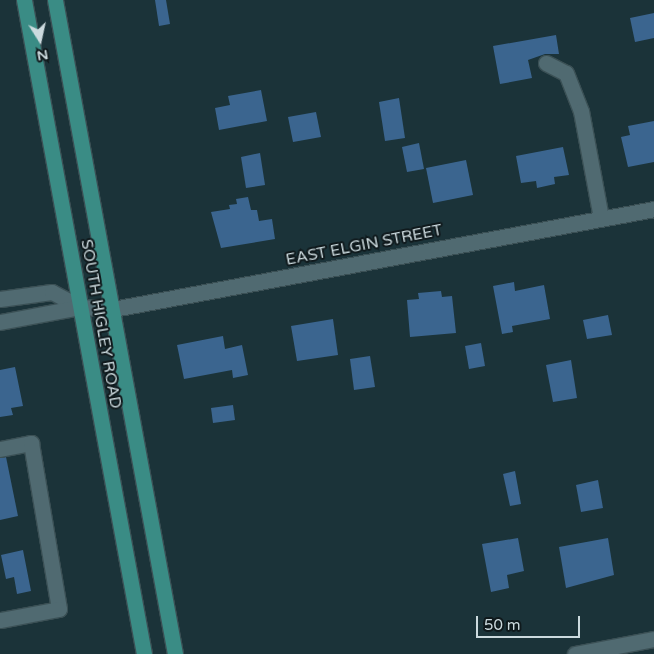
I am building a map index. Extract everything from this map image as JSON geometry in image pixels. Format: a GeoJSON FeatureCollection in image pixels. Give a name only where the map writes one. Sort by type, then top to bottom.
{"type":"FeatureCollection","features":[{"type":"Feature","properties":{"kind":"main road","name":"SOUTH HIGLEY ROAD"},"geometry":{"type":"LineString","coordinates":[[24,0],[144,654]]}},
{"type":"Feature","properties":{"kind":"main road","name":"SOUTH HIGLEY ROAD"},"geometry":{"type":"LineString","coordinates":[[55,0],[175,654]]}},
{"type":"Feature","properties":{"kind":"street"},"geometry":{"type":"LineString","coordinates":[[546,63],[566,73],[581,111],[601,218]]}},
{"type":"Feature","properties":{"kind":"street","name":"EAST ELGIN STREET"},"geometry":{"type":"LineString","coordinates":[[80,307],[113,309],[654,209]]}},
{"type":"Feature","properties":{"kind":"street"},"geometry":{"type":"LineString","coordinates":[[0,299],[52,292],[80,307]]}},
{"type":"Feature","properties":{"kind":"street"},"geometry":{"type":"LineString","coordinates":[[0,322],[80,307]]}},
{"type":"Feature","properties":{"kind":"street"},"geometry":{"type":"LineString","coordinates":[[0,449],[31,443],[60,609],[0,620]]}},
{"type":"Feature","properties":{"kind":"street"},"geometry":{"type":"LineString","coordinates":[[575,654],[654,639]]}},
{"type":"Feature","properties":{"kind":"building"},"geometry":{"type":"Polygon","coordinates":[[[155,0],[166,0],[170,24],[159,26],[155,0]]]}},
{"type":"Feature","properties":{"kind":"building"},"geometry":{"type":"Polygon","coordinates":[[[654,13],[654,38],[635,42],[630,18],[654,13]]]}},
{"type":"Feature","properties":{"kind":"building"},"geometry":{"type":"Polygon","coordinates":[[[556,35],[559,54],[545,54],[528,60],[532,78],[500,84],[493,46],[556,35]]]}},
{"type":"Feature","properties":{"kind":"building"},"geometry":{"type":"Polygon","coordinates":[[[261,90],[267,121],[219,130],[215,108],[230,105],[228,96],[261,90]]]}},
{"type":"Feature","properties":{"kind":"building"},"geometry":{"type":"Polygon","coordinates":[[[399,98],[405,138],[385,141],[379,102],[399,98]]]}},
{"type":"Feature","properties":{"kind":"building"},"geometry":{"type":"Polygon","coordinates":[[[316,112],[321,137],[293,142],[288,117],[316,112]]]}},
{"type":"Feature","properties":{"kind":"building"},"geometry":{"type":"Polygon","coordinates":[[[654,121],[654,162],[628,167],[621,137],[630,135],[628,126],[654,121]]]}},
{"type":"Feature","properties":{"kind":"building"},"geometry":{"type":"Polygon","coordinates":[[[419,143],[424,169],[407,172],[402,147],[419,143]]]}},
{"type":"Feature","properties":{"kind":"building"},"geometry":{"type":"Polygon","coordinates":[[[563,147],[569,175],[554,177],[555,184],[537,188],[536,181],[521,183],[516,156],[563,147]]]}},
{"type":"Feature","properties":{"kind":"building"},"geometry":{"type":"Polygon","coordinates":[[[260,153],[265,185],[246,188],[241,157],[260,153]]]}},
{"type":"Feature","properties":{"kind":"building"},"geometry":{"type":"Polygon","coordinates":[[[466,160],[473,195],[433,203],[426,168],[466,160]]]}},
{"type":"Feature","properties":{"kind":"building"},"geometry":{"type":"Polygon","coordinates":[[[248,197],[251,210],[257,210],[259,221],[272,219],[275,239],[221,248],[211,212],[230,209],[229,205],[237,204],[236,199],[248,197]]]}},
{"type":"Feature","properties":{"kind":"building"},"geometry":{"type":"Polygon","coordinates":[[[514,282],[515,291],[544,285],[550,319],[512,326],[513,332],[502,334],[493,286],[514,282]]]}},
{"type":"Feature","properties":{"kind":"building"},"geometry":{"type":"Polygon","coordinates":[[[441,291],[442,297],[452,296],[456,333],[410,337],[407,300],[419,299],[418,293],[441,291]]]}},
{"type":"Feature","properties":{"kind":"building"},"geometry":{"type":"Polygon","coordinates":[[[608,315],[612,335],[587,339],[583,320],[608,315]]]}},
{"type":"Feature","properties":{"kind":"building"},"geometry":{"type":"Polygon","coordinates":[[[333,319],[338,355],[297,361],[291,326],[333,319]]]}},
{"type":"Feature","properties":{"kind":"building"},"geometry":{"type":"Polygon","coordinates":[[[223,336],[225,349],[242,345],[248,375],[233,378],[232,370],[184,379],[177,345],[223,336]]]}},
{"type":"Feature","properties":{"kind":"building"},"geometry":{"type":"Polygon","coordinates":[[[481,343],[485,366],[469,369],[465,346],[481,343]]]}},
{"type":"Feature","properties":{"kind":"building"},"geometry":{"type":"Polygon","coordinates":[[[370,356],[375,387],[354,390],[350,359],[370,356]]]}},
{"type":"Feature","properties":{"kind":"building"},"geometry":{"type":"Polygon","coordinates":[[[571,360],[577,398],[553,402],[546,365],[571,360]]]}},
{"type":"Feature","properties":{"kind":"building"},"geometry":{"type":"Polygon","coordinates":[[[15,367],[23,406],[11,408],[13,415],[0,417],[0,370],[15,367]]]}},
{"type":"Feature","properties":{"kind":"building"},"geometry":{"type":"Polygon","coordinates":[[[233,405],[235,420],[213,423],[211,408],[233,405]]]}},
{"type":"Feature","properties":{"kind":"building"},"geometry":{"type":"Polygon","coordinates":[[[6,457],[18,516],[0,520],[0,458],[6,457]]]}},
{"type":"Feature","properties":{"kind":"building"},"geometry":{"type":"Polygon","coordinates":[[[515,471],[521,504],[510,506],[503,474],[515,471]]]}},
{"type":"Feature","properties":{"kind":"building"},"geometry":{"type":"Polygon","coordinates":[[[598,480],[603,508],[581,512],[576,485],[598,480]]]}},
{"type":"Feature","properties":{"kind":"building"},"geometry":{"type":"Polygon","coordinates":[[[518,538],[524,571],[507,575],[509,588],[491,592],[482,544],[518,538]]]}},
{"type":"Feature","properties":{"kind":"building"},"geometry":{"type":"Polygon","coordinates":[[[608,538],[614,575],[566,588],[559,547],[608,538]]]}},
{"type":"Feature","properties":{"kind":"building"},"geometry":{"type":"Polygon","coordinates":[[[23,550],[31,591],[17,594],[14,577],[6,579],[1,555],[23,550]]]}}]}
